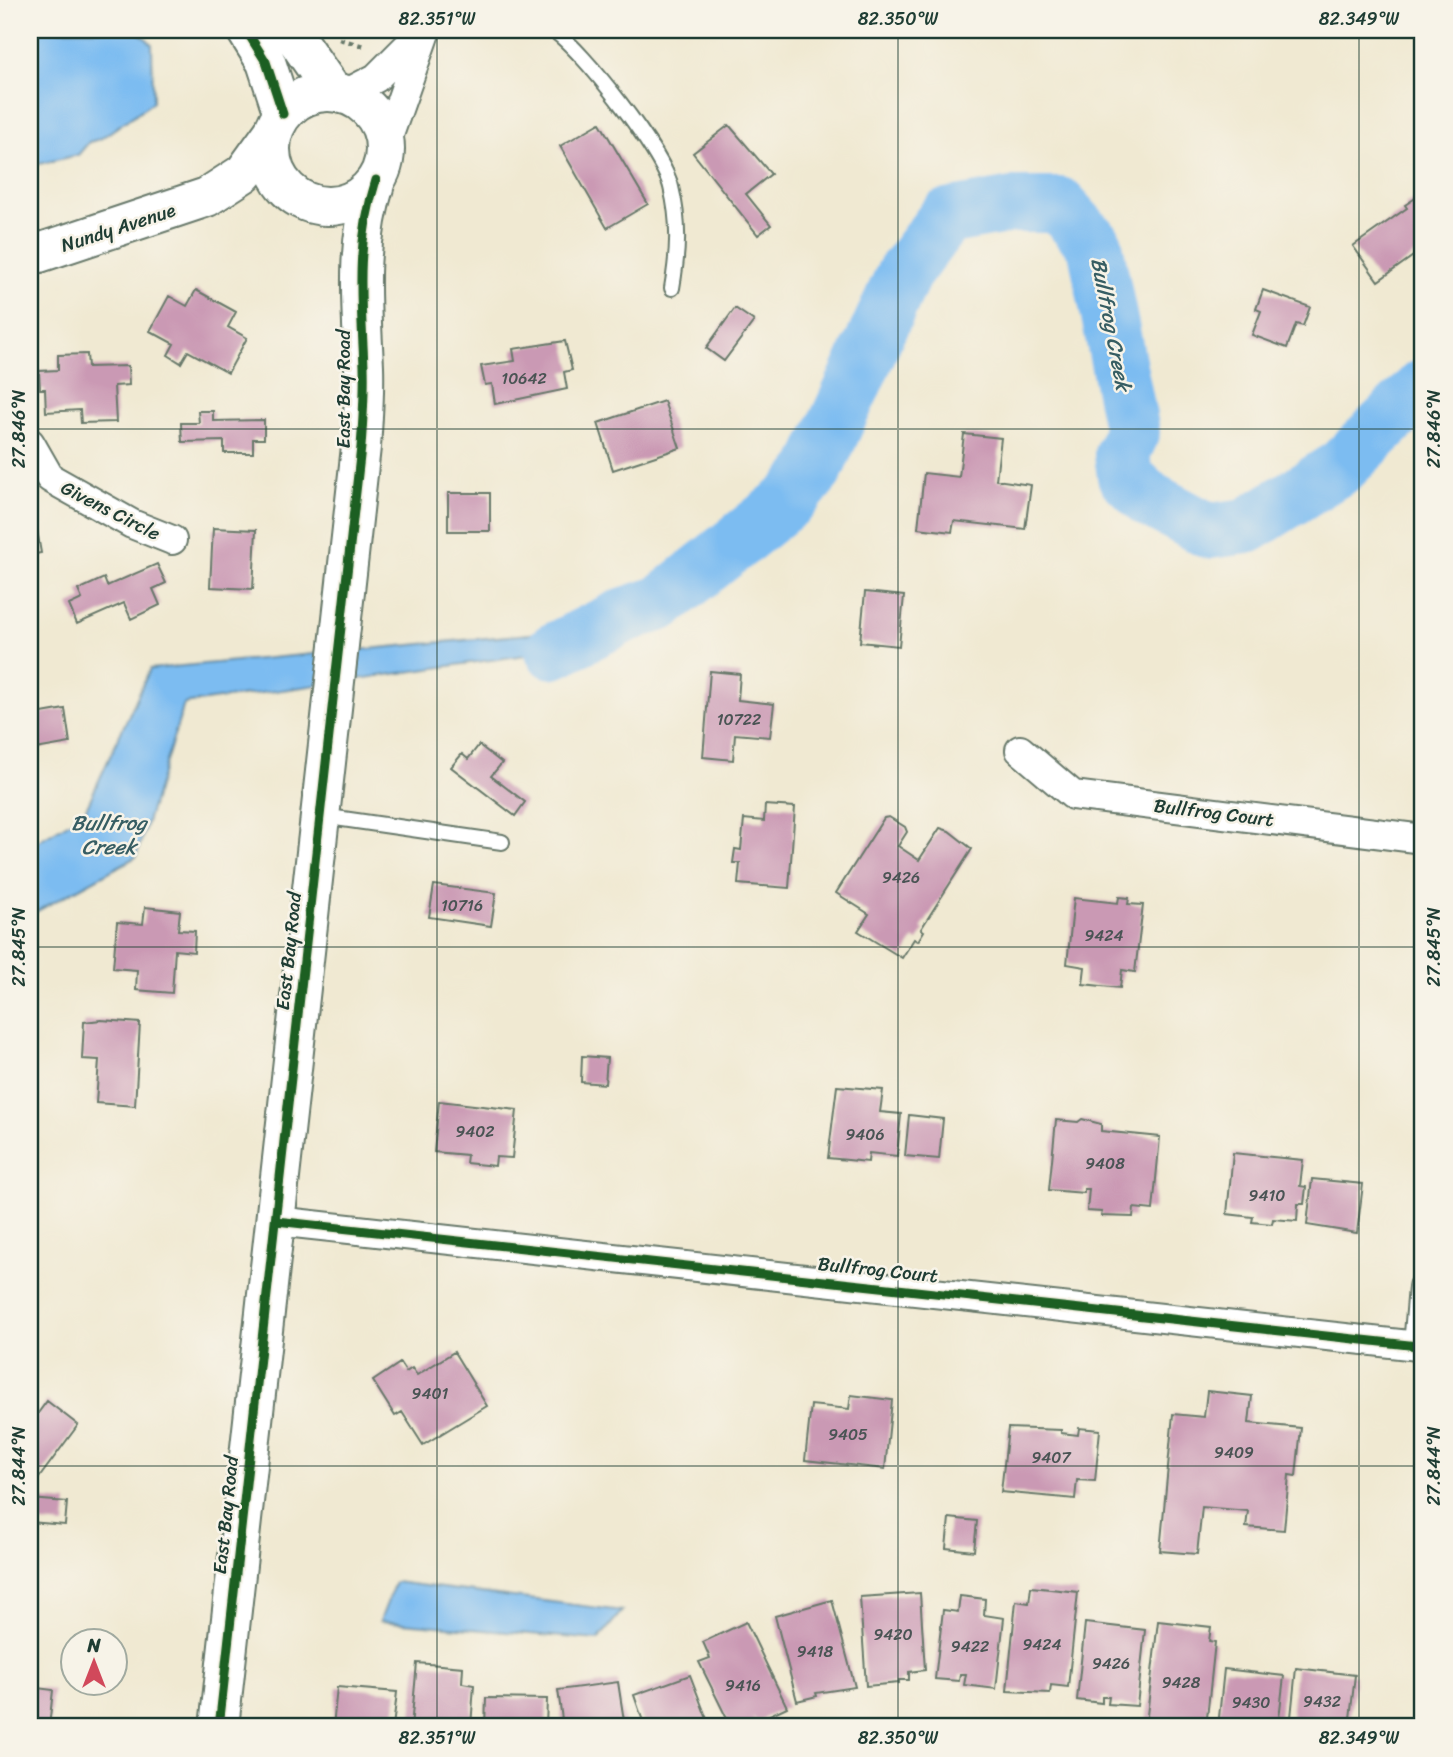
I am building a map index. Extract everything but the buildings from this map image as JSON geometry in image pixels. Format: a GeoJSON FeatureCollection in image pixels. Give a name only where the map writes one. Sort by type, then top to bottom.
{"type":"FeatureCollection","features":[{"type":"Feature","properties":{"kind":"street"},"geometry":{"type":"LineString","coordinates":[[246,30],[267,62],[278,124],[274,169],[283,184],[300,198],[331,205],[349,202],[364,194],[381,163],[382,129],[373,114],[360,102],[339,93],[307,96],[278,124]]}},
{"type":"Feature","properties":{"kind":"street"},"geometry":{"type":"LineString","coordinates":[[290,30],[339,93]]}},
{"type":"Feature","properties":{"kind":"street","name":"East Bay Road"},"geometry":{"type":"LineString","coordinates":[[339,93],[376,78],[425,30]]}},
{"type":"Feature","properties":{"kind":"street","name":"East Bay Road"},"geometry":{"type":"LineString","coordinates":[[219,1727],[350,551],[364,394],[359,300],[365,221],[381,163],[425,30]]}},
{"type":"Feature","properties":{"kind":"street","name":"Nundy Avenue"},"geometry":{"type":"LineString","coordinates":[[207,197],[244,173],[278,124]]}},
{"type":"Feature","properties":{"kind":"street","name":"Nundy Avenue"},"geometry":{"type":"LineString","coordinates":[[30,256],[207,197],[257,191],[300,198]]}},
{"type":"Feature","properties":{"kind":"street","name":"East Bay Road"},"geometry":{"type":"LineString","coordinates":[[300,198],[335,238],[359,300]]}},
{"type":"Feature","properties":{"kind":"street","name":"Givens Circle"},"geometry":{"type":"LineString","coordinates":[[30,443],[50,478],[132,524],[172,540]]}},
{"type":"Feature","properties":{"kind":"street","name":"Bullfrog Court"},"geometry":{"type":"LineString","coordinates":[[1020,750],[1073,795],[1423,839]]}},
{"type":"Feature","properties":{"kind":"street","name":"Bullfrog Court"},"geometry":{"type":"LineString","coordinates":[[276,1221],[1418,1346],[1423,1287]]}},
{"type":"Feature","properties":{"kind":"lane"},"geometry":{"type":"LineString","coordinates":[[554,30],[594,70],[639,130],[670,184],[678,225],[678,252],[672,288]]}},
{"type":"Feature","properties":{"kind":"lane"},"geometry":{"type":"LineString","coordinates":[[321,816],[502,842]]}},
{"type":"Feature","properties":{"kind":"path"},"geometry":{"type":"LineString","coordinates":[[330,34],[371,48]]}},
{"type":"Feature","properties":{"kind":"water"},"geometry":{"type":"Polygon","coordinates":[[[30,30],[136,30],[152,44],[153,102],[100,139],[89,142],[78,155],[30,166],[30,30]]]}},
{"type":"Feature","properties":{"kind":"water","name":"Bullfrog Creek"},"geometry":{"type":"Polygon","coordinates":[[[563,631],[553,651],[184,704],[136,857],[30,915],[30,846],[84,813],[150,669],[563,631]]]}},
{"type":"Feature","properties":{"kind":"water"},"geometry":{"type":"Polygon","coordinates":[[[395,1582],[622,1611],[598,1640],[380,1621],[395,1582]]]}},
{"type":"Feature","properties":{"kind":"waterway","name":"Bullfrog Creek"},"geometry":{"type":"LineString","coordinates":[[553,651],[625,615],[661,603],[791,499],[815,470],[904,273],[946,217],[1012,205],[1059,205],[1095,245],[1132,432],[1122,454],[1125,476],[1149,499],[1209,531],[1247,526],[1341,467],[1423,387]]}},
{"type":"Feature","properties":{"kind":"cycle path"},"geometry":{"type":"LineString","coordinates":[[246,30],[266,62],[283,114]]}},
{"type":"Feature","properties":{"kind":"cycle path"},"geometry":{"type":"LineString","coordinates":[[219,1727],[361,447],[364,386],[362,250],[369,204],[376,180]]}},
{"type":"Feature","properties":{"kind":"cycle path"},"geometry":{"type":"LineString","coordinates":[[276,1221],[1418,1346],[1423,1287]]}}]}
